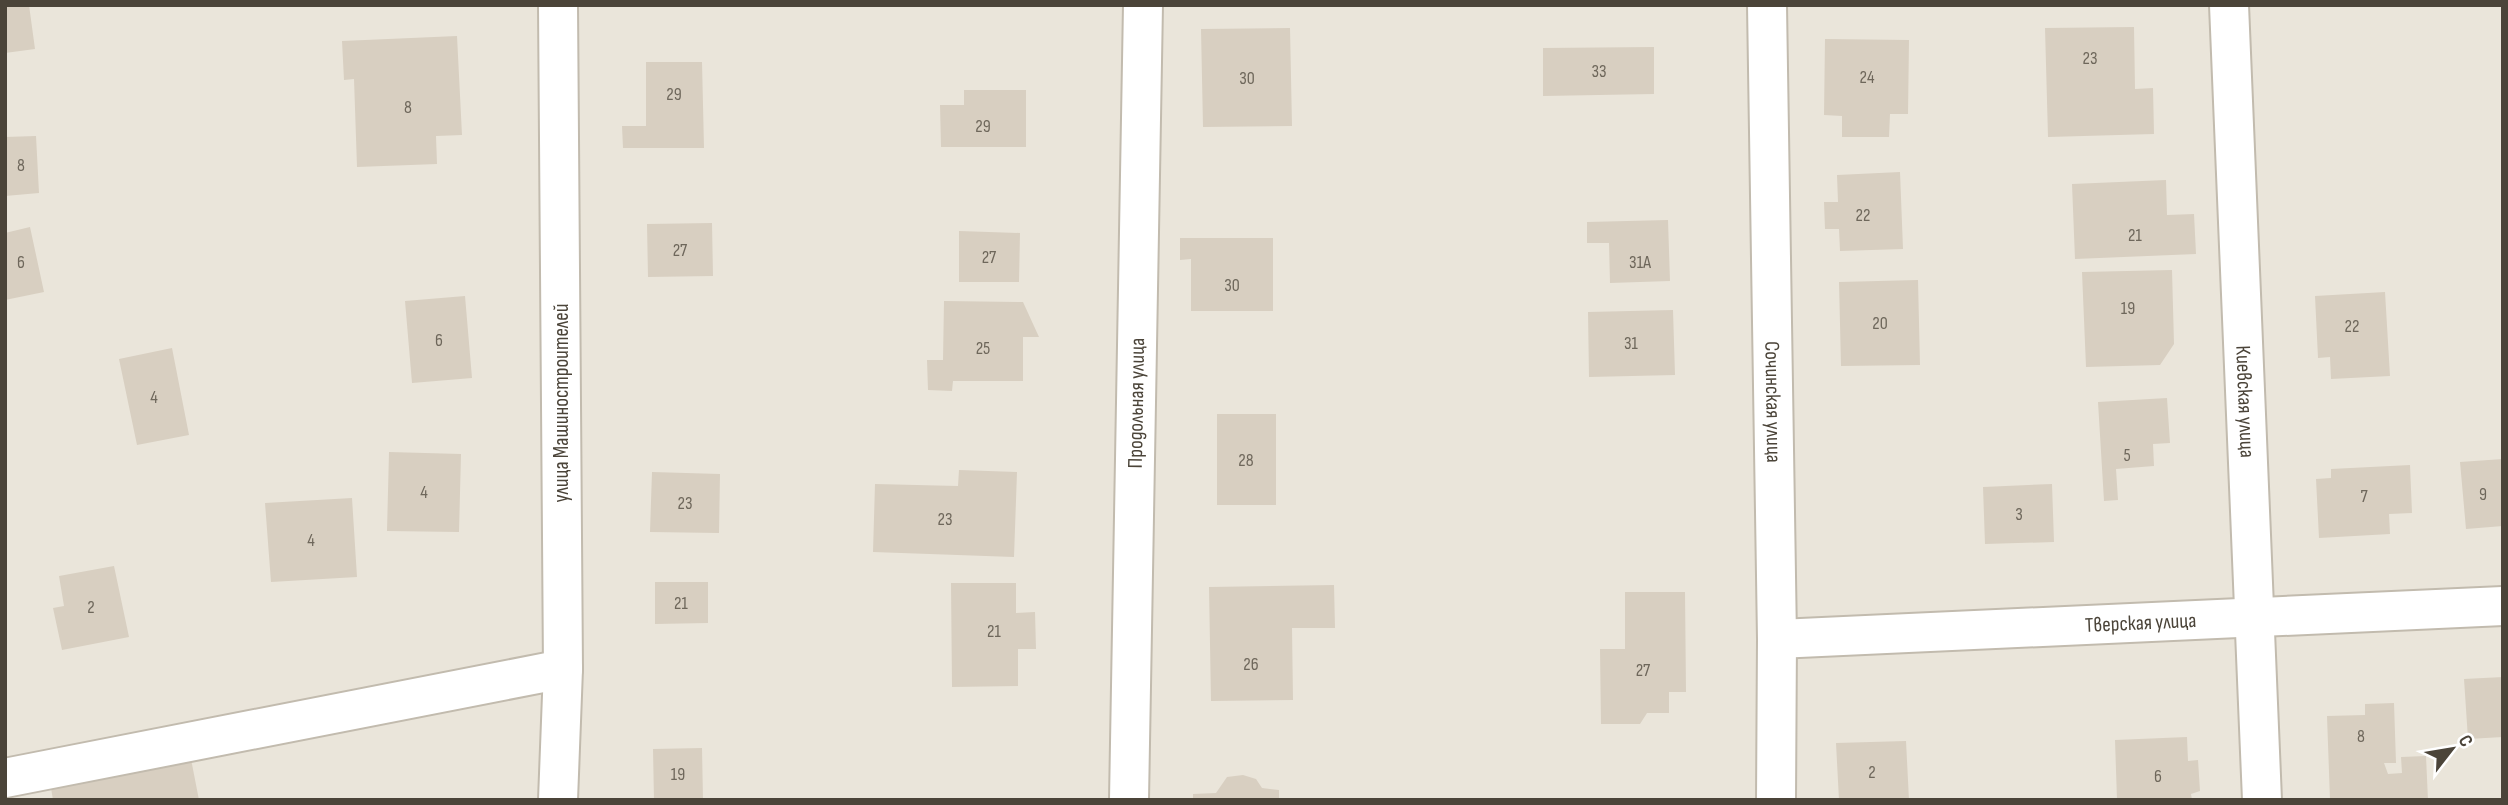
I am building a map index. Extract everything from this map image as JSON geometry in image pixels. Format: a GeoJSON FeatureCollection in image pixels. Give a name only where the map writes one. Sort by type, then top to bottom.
{"type":"FeatureCollection","features":[{"type":"Feature","properties":{"kind":"street","name":"улица Машиностроителей"},"geometry":{"type":"LineString","coordinates":[[558,5],[563,670],[558,800]]}},
{"type":"Feature","properties":{"kind":"street","name":"Продольная улица"},"geometry":{"type":"LineString","coordinates":[[1129,800],[1143,5]]}},
{"type":"Feature","properties":{"kind":"street","name":"Сочинская улица"},"geometry":{"type":"LineString","coordinates":[[1767,5],[1777,639],[1776,800]]}},
{"type":"Feature","properties":{"kind":"street","name":"Киевская улица"},"geometry":{"type":"LineString","coordinates":[[2229,5],[2262,800]]}},
{"type":"Feature","properties":{"kind":"street","name":"Тверская улица"},"geometry":{"type":"LineString","coordinates":[[1777,639],[2503,606]]}},
{"type":"Feature","properties":{"kind":"street"},"geometry":{"type":"LineString","coordinates":[[5,778],[563,670]]}},
{"type":"Feature","properties":{"kind":"shaded area"},"geometry":{"type":"Polygon","coordinates":[[[5,5],[2503,5],[2503,800],[5,800],[5,5]]]}},
{"type":"Feature","properties":{"kind":"building"},"geometry":{"type":"Polygon","coordinates":[[[5,5],[29,5],[35,49],[5,53],[5,5]]]}},
{"type":"Feature","properties":{"kind":"building"},"geometry":{"type":"Polygon","coordinates":[[[2134,27],[2135,89],[2153,88],[2154,134],[2048,137],[2045,28],[2134,27]]]}},
{"type":"Feature","properties":{"kind":"building"},"geometry":{"type":"Polygon","coordinates":[[[1290,28],[1292,126],[1203,127],[1201,29],[1290,28]]]}},
{"type":"Feature","properties":{"kind":"building"},"geometry":{"type":"Polygon","coordinates":[[[457,36],[462,135],[436,136],[437,164],[357,167],[354,79],[344,80],[342,41],[457,36]]]}},
{"type":"Feature","properties":{"kind":"building"},"geometry":{"type":"Polygon","coordinates":[[[1825,39],[1909,40],[1908,114],[1890,114],[1889,137],[1842,137],[1842,116],[1824,115],[1825,39]]]}},
{"type":"Feature","properties":{"kind":"building"},"geometry":{"type":"Polygon","coordinates":[[[1654,47],[1654,94],[1543,96],[1543,48],[1654,47]]]}},
{"type":"Feature","properties":{"kind":"building"},"geometry":{"type":"Polygon","coordinates":[[[646,62],[702,62],[704,148],[623,148],[622,126],[646,126],[646,62]]]}},
{"type":"Feature","properties":{"kind":"building"},"geometry":{"type":"Polygon","coordinates":[[[964,90],[1026,90],[1026,147],[941,147],[940,105],[964,105],[964,90]]]}},
{"type":"Feature","properties":{"kind":"building"},"geometry":{"type":"Polygon","coordinates":[[[36,136],[39,193],[5,196],[5,137],[36,136]]]}},
{"type":"Feature","properties":{"kind":"building"},"geometry":{"type":"Polygon","coordinates":[[[1900,172],[1903,249],[1840,251],[1839,229],[1825,229],[1824,202],[1838,202],[1837,175],[1900,172]]]}},
{"type":"Feature","properties":{"kind":"building"},"geometry":{"type":"Polygon","coordinates":[[[2166,180],[2167,215],[2194,214],[2196,254],[2075,259],[2072,184],[2166,180]]]}},
{"type":"Feature","properties":{"kind":"building"},"geometry":{"type":"Polygon","coordinates":[[[1668,220],[1670,281],[1610,283],[1609,243],[1587,243],[1587,222],[1668,220]]]}},
{"type":"Feature","properties":{"kind":"building"},"geometry":{"type":"Polygon","coordinates":[[[712,223],[713,276],[648,277],[647,224],[712,223]]]}},
{"type":"Feature","properties":{"kind":"building"},"geometry":{"type":"Polygon","coordinates":[[[30,227],[44,292],[5,300],[5,233],[30,227]]]}},
{"type":"Feature","properties":{"kind":"building"},"geometry":{"type":"Polygon","coordinates":[[[959,231],[1020,233],[1019,282],[959,282],[959,231]]]}},
{"type":"Feature","properties":{"kind":"building"},"geometry":{"type":"Polygon","coordinates":[[[1180,238],[1273,238],[1273,311],[1191,311],[1191,259],[1180,260],[1180,238]]]}},
{"type":"Feature","properties":{"kind":"building"},"geometry":{"type":"Polygon","coordinates":[[[2172,270],[2174,344],[2160,365],[2086,367],[2082,272],[2172,270]]]}},
{"type":"Feature","properties":{"kind":"building"},"geometry":{"type":"Polygon","coordinates":[[[1918,280],[1920,365],[1841,366],[1839,282],[1918,280]]]}},
{"type":"Feature","properties":{"kind":"building"},"geometry":{"type":"Polygon","coordinates":[[[2385,292],[2390,376],[2331,379],[2330,357],[2318,358],[2315,296],[2385,292]]]}},
{"type":"Feature","properties":{"kind":"building"},"geometry":{"type":"Polygon","coordinates":[[[465,296],[472,378],[412,383],[405,301],[465,296]]]}},
{"type":"Feature","properties":{"kind":"building"},"geometry":{"type":"Polygon","coordinates":[[[944,301],[1023,302],[1039,337],[1023,337],[1023,381],[953,381],[952,391],[928,390],[927,360],[943,360],[944,301]]]}},
{"type":"Feature","properties":{"kind":"building"},"geometry":{"type":"Polygon","coordinates":[[[1673,310],[1675,375],[1589,377],[1588,312],[1673,310]]]}},
{"type":"Feature","properties":{"kind":"building"},"geometry":{"type":"Polygon","coordinates":[[[172,348],[189,435],[137,445],[119,359],[172,348]]]}},
{"type":"Feature","properties":{"kind":"building"},"geometry":{"type":"Polygon","coordinates":[[[2167,398],[2170,443],[2153,444],[2154,466],[2116,469],[2118,500],[2104,501],[2098,402],[2167,398]]]}},
{"type":"Feature","properties":{"kind":"building"},"geometry":{"type":"Polygon","coordinates":[[[1217,414],[1276,414],[1276,505],[1217,505],[1217,414]]]}},
{"type":"Feature","properties":{"kind":"building"},"geometry":{"type":"Polygon","coordinates":[[[389,452],[461,454],[459,532],[387,531],[389,452]]]}},
{"type":"Feature","properties":{"kind":"building"},"geometry":{"type":"Polygon","coordinates":[[[2503,459],[2503,526],[2466,529],[2460,462],[2503,459]]]}},
{"type":"Feature","properties":{"kind":"building"},"geometry":{"type":"Polygon","coordinates":[[[2410,465],[2412,513],[2389,514],[2390,534],[2319,538],[2316,479],[2331,478],[2331,469],[2410,465]]]}},
{"type":"Feature","properties":{"kind":"building"},"geometry":{"type":"Polygon","coordinates":[[[959,470],[1017,472],[1014,557],[873,552],[875,484],[958,486],[959,470]]]}},
{"type":"Feature","properties":{"kind":"building"},"geometry":{"type":"Polygon","coordinates":[[[652,472],[720,474],[719,533],[650,532],[652,472]]]}},
{"type":"Feature","properties":{"kind":"building"},"geometry":{"type":"Polygon","coordinates":[[[2052,484],[2054,542],[1985,544],[1983,487],[2052,484]]]}},
{"type":"Feature","properties":{"kind":"building"},"geometry":{"type":"Polygon","coordinates":[[[352,498],[357,577],[271,582],[265,503],[352,498]]]}},
{"type":"Feature","properties":{"kind":"building"},"geometry":{"type":"Polygon","coordinates":[[[114,566],[129,637],[62,650],[53,608],[64,606],[59,576],[114,566]]]}},
{"type":"Feature","properties":{"kind":"building"},"geometry":{"type":"Polygon","coordinates":[[[655,582],[708,582],[708,623],[655,624],[655,582]]]}},
{"type":"Feature","properties":{"kind":"building"},"geometry":{"type":"Polygon","coordinates":[[[951,583],[1016,583],[1016,613],[1035,612],[1036,649],[1018,649],[1018,686],[952,687],[951,583]]]}},
{"type":"Feature","properties":{"kind":"building"},"geometry":{"type":"Polygon","coordinates":[[[1334,585],[1335,628],[1292,628],[1293,700],[1211,701],[1209,587],[1334,585]]]}},
{"type":"Feature","properties":{"kind":"building"},"geometry":{"type":"Polygon","coordinates":[[[1625,592],[1685,592],[1686,692],[1669,692],[1669,713],[1647,713],[1640,724],[1601,724],[1600,649],[1625,649],[1625,592]]]}},
{"type":"Feature","properties":{"kind":"building"},"geometry":{"type":"Polygon","coordinates":[[[2503,677],[2503,737],[2468,739],[2464,679],[2503,677]]]}},
{"type":"Feature","properties":{"kind":"building"},"geometry":{"type":"Polygon","coordinates":[[[2394,703],[2396,763],[2384,763],[2388,774],[2402,773],[2401,757],[2426,756],[2428,800],[2330,800],[2327,716],[2365,715],[2365,704],[2394,703]]]}},
{"type":"Feature","properties":{"kind":"building"},"geometry":{"type":"Polygon","coordinates":[[[2187,737],[2188,761],[2198,760],[2200,791],[2191,794],[2192,800],[2117,800],[2115,740],[2187,737]]]}},
{"type":"Feature","properties":{"kind":"building"},"geometry":{"type":"Polygon","coordinates":[[[1906,741],[1909,800],[1839,800],[1836,743],[1906,741]]]}},
{"type":"Feature","properties":{"kind":"building"},"geometry":{"type":"Polygon","coordinates":[[[702,748],[703,800],[654,800],[653,749],[702,748]]]}},
{"type":"Feature","properties":{"kind":"building"},"geometry":{"type":"Polygon","coordinates":[[[191,759],[199,800],[53,800],[51,788],[191,759]]]}},
{"type":"Feature","properties":{"kind":"building"},"geometry":{"type":"Polygon","coordinates":[[[1243,775],[1256,779],[1262,788],[1279,790],[1279,800],[1193,800],[1193,794],[1216,793],[1227,777],[1243,775]]]}}]}
